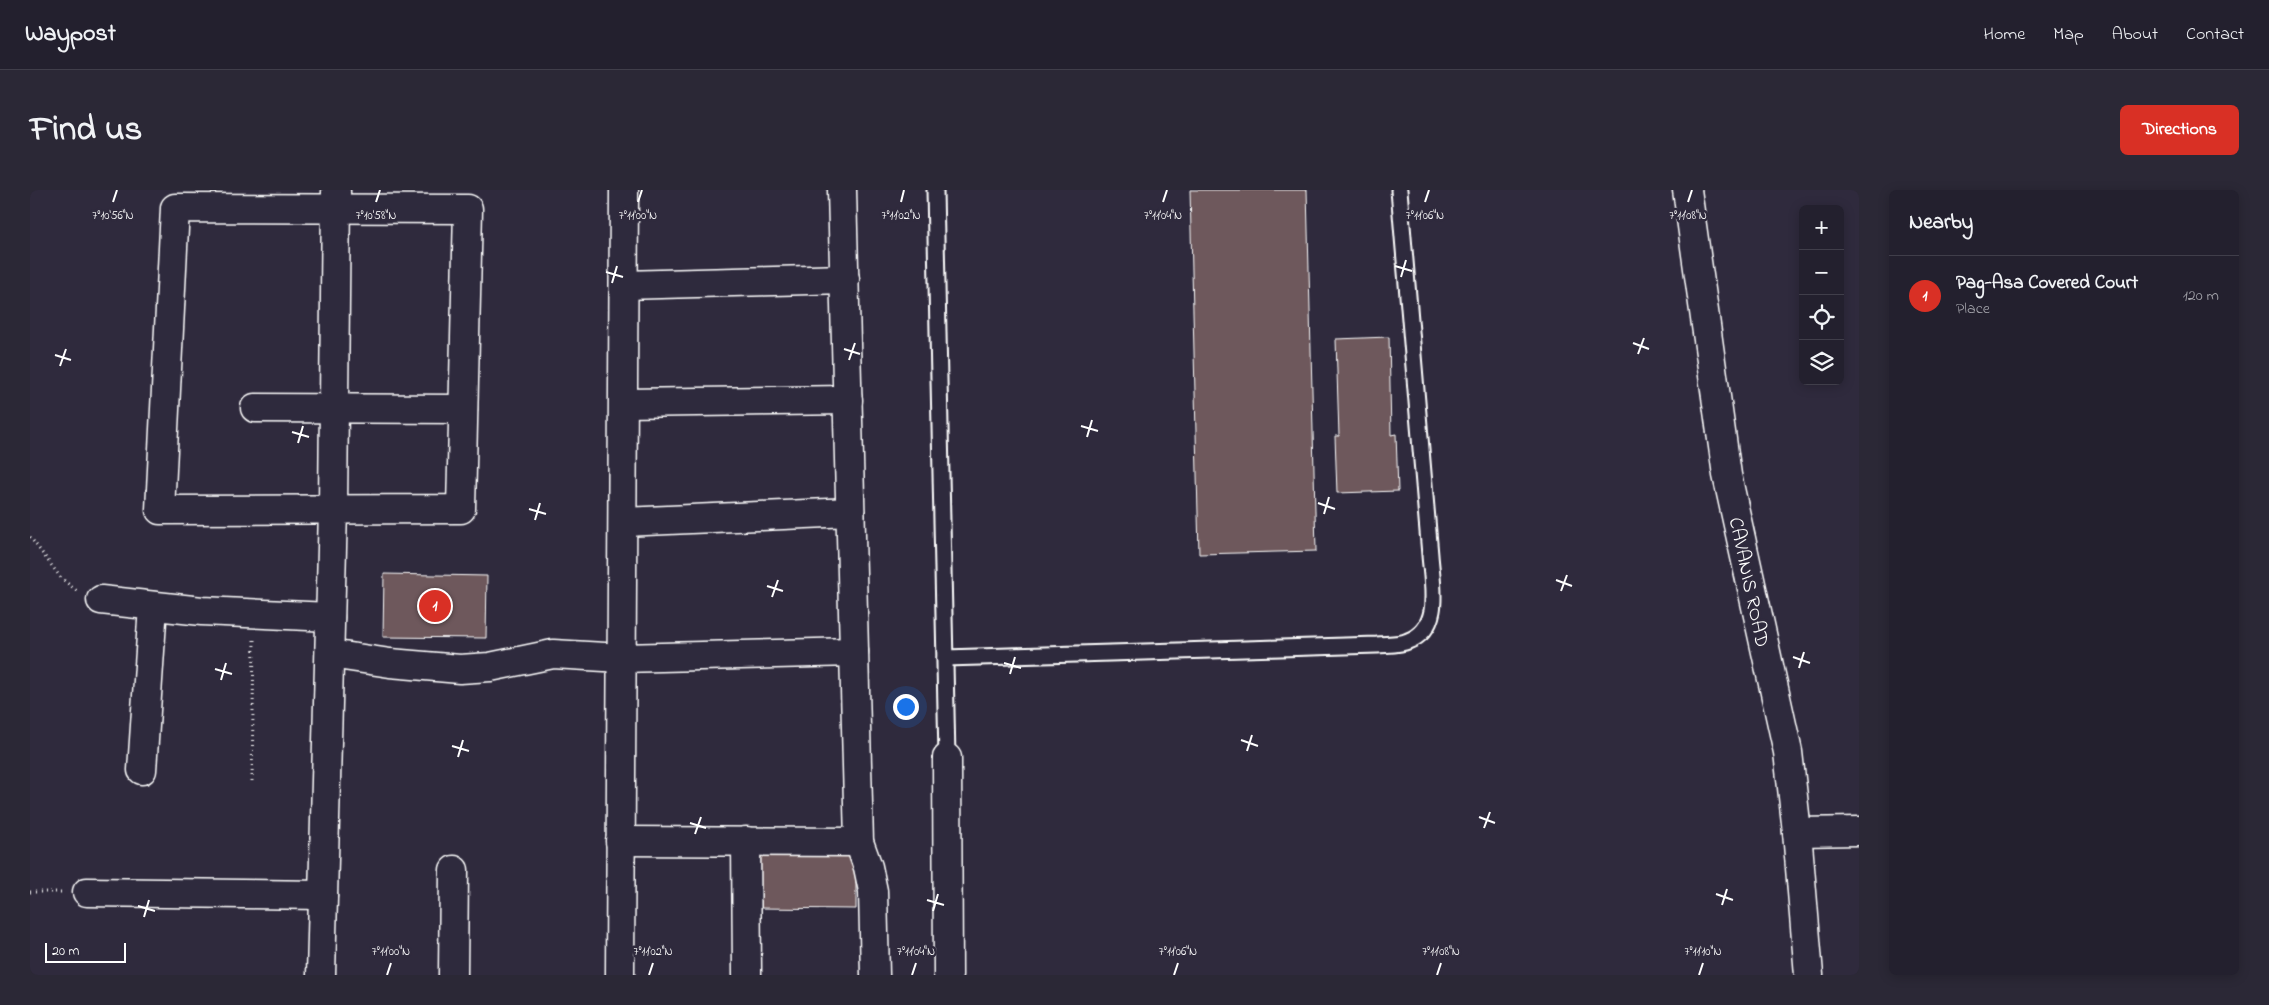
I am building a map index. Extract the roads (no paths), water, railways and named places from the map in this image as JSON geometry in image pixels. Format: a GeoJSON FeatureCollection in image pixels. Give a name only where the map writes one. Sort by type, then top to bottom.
{"type":"FeatureCollection","features":[{"type":"Feature","properties":{"kind":"street"},"geometry":{"type":"LineString","coordinates":[[620,975],[624,190]]}},
{"type":"Feature","properties":{"kind":"street"},"geometry":{"type":"LineString","coordinates":[[842,190],[859,842],[868,867],[873,892],[875,975]]}},
{"type":"Feature","properties":{"kind":"street","name":"CAVANIS ROAD"},"geometry":{"type":"LineString","coordinates":[[1687,190],[1727,475],[1788,752],[1809,975]]}},
{"type":"Feature","properties":{"kind":"street"},"geometry":{"type":"LineString","coordinates":[[321,975],[333,509],[336,199]]}},
{"type":"Feature","properties":{"kind":"street"},"geometry":{"type":"LineString","coordinates":[[336,199],[468,210],[461,509],[160,510],[175,208],[336,199]]}},
{"type":"Feature","properties":{"kind":"street"},"geometry":{"type":"LineString","coordinates":[[624,285],[845,279]]}},
{"type":"Feature","properties":{"kind":"street"},"geometry":{"type":"LineString","coordinates":[[624,404],[848,400]]}},
{"type":"Feature","properties":{"kind":"street"},"geometry":{"type":"LineString","coordinates":[[255,408],[463,410]]}},
{"type":"Feature","properties":{"kind":"street"},"geometry":{"type":"LineString","coordinates":[[623,522],[850,512]]}},
{"type":"Feature","properties":{"kind":"street"},"geometry":{"type":"LineString","coordinates":[[101,600],[254,615],[330,617]]}},
{"type":"Feature","properties":{"kind":"street"},"geometry":{"type":"LineString","coordinates":[[142,770],[153,606]]}},
{"type":"Feature","properties":{"kind":"street"},"geometry":{"type":"LineString","coordinates":[[330,654],[390,663],[460,669],[490,667],[553,654],[622,658],[854,652]]}},
{"type":"Feature","properties":{"kind":"street"},"geometry":{"type":"LineString","coordinates":[[947,758],[948,975]]}},
{"type":"Feature","properties":{"kind":"street"},"geometry":{"type":"LineString","coordinates":[[1797,832],[1859,831]]}},
{"type":"Feature","properties":{"kind":"street"},"geometry":{"type":"LineString","coordinates":[[620,841],[859,842]]}},
{"type":"Feature","properties":{"kind":"street"},"geometry":{"type":"LineString","coordinates":[[746,841],[747,975]]}},
{"type":"Feature","properties":{"kind":"street"},"geometry":{"type":"LineString","coordinates":[[453,975],[454,870]]}},
{"type":"Feature","properties":{"kind":"street"},"geometry":{"type":"LineString","coordinates":[[87,892],[323,895]]}},
{"type":"Feature","properties":{"kind":"lane"},"geometry":{"type":"LineString","coordinates":[[935,190],[947,758]]}},
{"type":"Feature","properties":{"kind":"lane"},"geometry":{"type":"LineString","coordinates":[[945,658],[1378,645],[1407,642],[1424,633],[1431,620],[1430,555],[1399,190]]}},
{"type":"Feature","properties":{"kind":"place","name":"Pag-Asa Covered Court"},"geometry":{"type":"Point","coordinates":[435,606]}}]}
